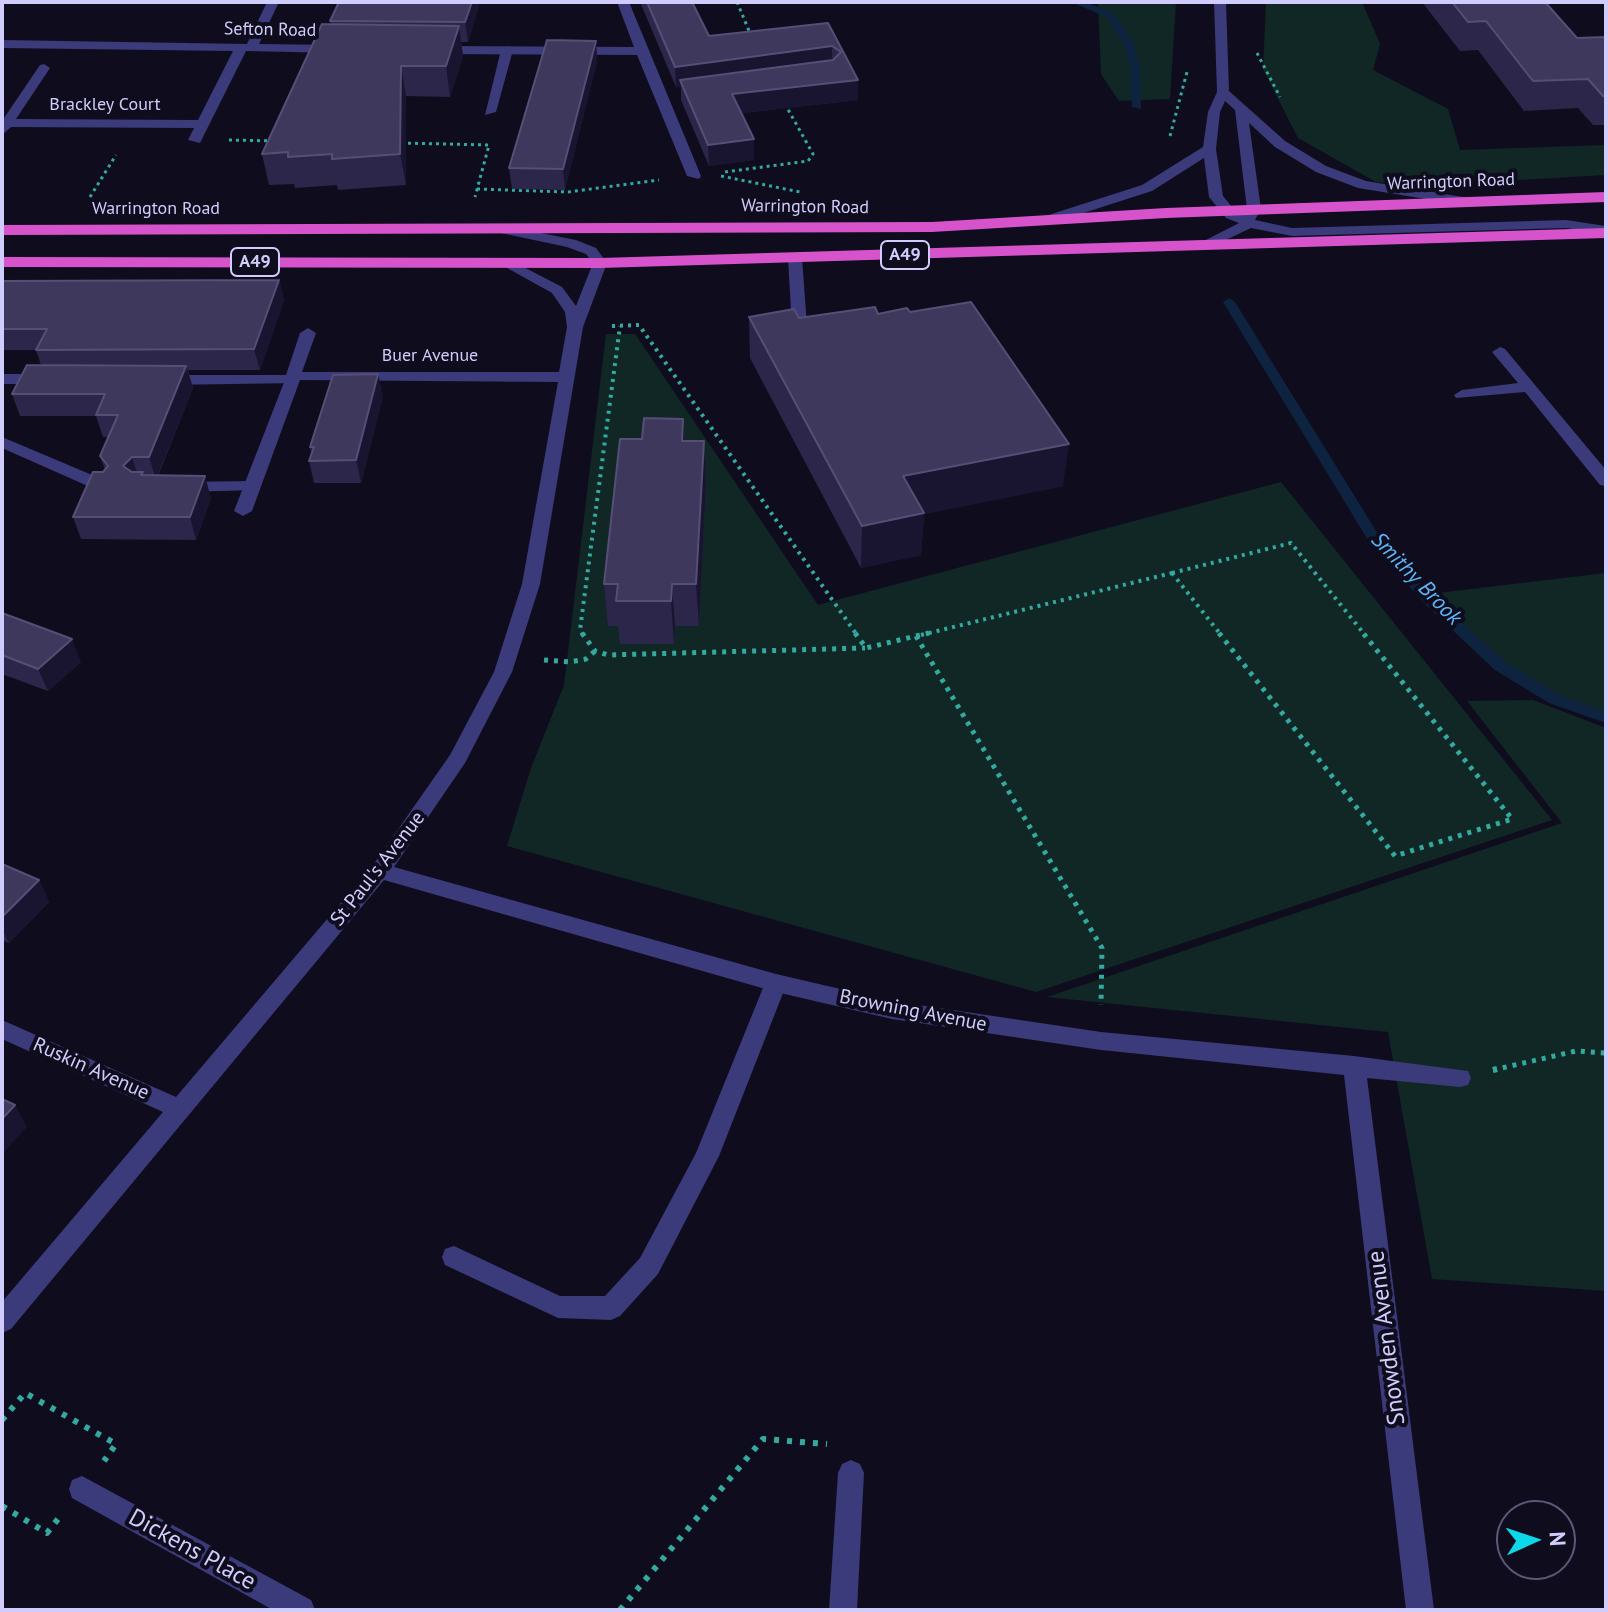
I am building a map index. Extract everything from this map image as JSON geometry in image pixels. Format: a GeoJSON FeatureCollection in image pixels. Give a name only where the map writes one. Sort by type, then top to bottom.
{"type":"FeatureCollection","features":[{"type":"Feature","properties":{"kind":"highway","name":"Warrington Road"},"geometry":{"type":"LineString","coordinates":[[2,230],[834,229],[1041,222],[1225,210],[1251,216],[1606,197]]}},
{"type":"Feature","properties":{"kind":"highway","name":"A49"},"geometry":{"type":"LineString","coordinates":[[2,264],[600,263],[1606,232]]}},
{"type":"Feature","properties":{"kind":"street"},"geometry":{"type":"LineString","coordinates":[[195,140],[273,2]]}},
{"type":"Feature","properties":{"kind":"street"},"geometry":{"type":"LineString","coordinates":[[623,2],[694,176]]}},
{"type":"Feature","properties":{"kind":"street"},"geometry":{"type":"LineString","coordinates":[[1220,2],[1223,92],[1214,112],[1209,149],[1216,197],[1225,210]]}},
{"type":"Feature","properties":{"kind":"street","name":"Sefton Road"},"geometry":{"type":"LineString","coordinates":[[2,44],[356,49]]}},
{"type":"Feature","properties":{"kind":"street"},"geometry":{"type":"LineString","coordinates":[[417,50],[642,51]]}},
{"type":"Feature","properties":{"kind":"street"},"geometry":{"type":"LineString","coordinates":[[490,112],[507,50]]}},
{"type":"Feature","properties":{"kind":"street","name":"Brackley Court"},"geometry":{"type":"LineString","coordinates":[[5,127],[44,68]]}},
{"type":"Feature","properties":{"kind":"street"},"geometry":{"type":"LineString","coordinates":[[1223,92],[1241,111],[1298,157],[1339,177],[1410,195],[1470,202]]}},
{"type":"Feature","properties":{"kind":"street"},"geometry":{"type":"LineString","coordinates":[[663,96],[679,94]]}},
{"type":"Feature","properties":{"kind":"street"},"geometry":{"type":"LineString","coordinates":[[1209,244],[1236,234],[1251,216],[1241,111]]}},
{"type":"Feature","properties":{"kind":"street","name":"Brackley Court"},"geometry":{"type":"LineString","coordinates":[[5,127],[203,124]]}},
{"type":"Feature","properties":{"kind":"street"},"geometry":{"type":"LineString","coordinates":[[1041,222],[1147,188],[1209,149]]}},
{"type":"Feature","properties":{"kind":"street"},"geometry":{"type":"LineString","coordinates":[[1251,216],[1292,232],[1566,224],[1606,232]]}},
{"type":"Feature","properties":{"kind":"street"},"geometry":{"type":"LineString","coordinates":[[494,228],[571,243],[591,251],[600,263]]}},
{"type":"Feature","properties":{"kind":"street"},"geometry":{"type":"LineString","coordinates":[[795,258],[800,328],[830,341]]}},
{"type":"Feature","properties":{"kind":"street","name":"St Paul's Avenue"},"geometry":{"type":"LineString","coordinates":[[2,1321],[380,871],[458,758],[483,714],[508,656],[531,584],[575,327],[600,263]]}},
{"type":"Feature","properties":{"kind":"street"},"geometry":{"type":"LineString","coordinates":[[507,264],[557,290],[572,312],[575,327]]}},
{"type":"Feature","properties":{"kind":"street"},"geometry":{"type":"LineString","coordinates":[[243,511],[308,333]]}},
{"type":"Feature","properties":{"kind":"street"},"geometry":{"type":"LineString","coordinates":[[1500,352],[1606,481]]}},
{"type":"Feature","properties":{"kind":"street","name":"Buer Avenue"},"geometry":{"type":"LineString","coordinates":[[155,380],[567,377]]}},
{"type":"Feature","properties":{"kind":"street"},"geometry":{"type":"LineString","coordinates":[[2,379],[63,379]]}},
{"type":"Feature","properties":{"kind":"street"},"geometry":{"type":"LineString","coordinates":[[1462,395],[1527,387]]}},
{"type":"Feature","properties":{"kind":"street"},"geometry":{"type":"LineString","coordinates":[[2,442],[105,487]]}},
{"type":"Feature","properties":{"kind":"street"},"geometry":{"type":"LineString","coordinates":[[157,487],[253,486]]}},
{"type":"Feature","properties":{"kind":"street","name":"Browning Avenue"},"geometry":{"type":"LineString","coordinates":[[380,871],[776,983],[892,1010],[1101,1041],[1460,1078]]}},
{"type":"Feature","properties":{"kind":"street"},"geometry":{"type":"LineString","coordinates":[[454,1257],[558,1307],[611,1308],[649,1266],[707,1156],[776,983]]}},
{"type":"Feature","properties":{"kind":"street","name":"Ruskin Avenue"},"geometry":{"type":"LineString","coordinates":[[2,1029],[179,1109]]}},
{"type":"Feature","properties":{"kind":"street","name":"Snowden Avenue"},"geometry":{"type":"LineString","coordinates":[[1354,1065],[1420,1610]]}},
{"type":"Feature","properties":{"kind":"street"},"geometry":{"type":"LineString","coordinates":[[843,1610],[851,1473]]}},
{"type":"Feature","properties":{"kind":"street","name":"Dickens Place"},"geometry":{"type":"LineString","coordinates":[[82,1489],[301,1610]]}},
{"type":"Feature","properties":{"kind":"path"},"geometry":{"type":"LineString","coordinates":[[737,2],[755,44]]}},
{"type":"Feature","properties":{"kind":"path"},"geometry":{"type":"LineString","coordinates":[[1170,132],[1189,67]]}},
{"type":"Feature","properties":{"kind":"path"},"geometry":{"type":"LineString","coordinates":[[780,94],[813,154],[808,161],[708,174],[800,192]]}},
{"type":"Feature","properties":{"kind":"path"},"geometry":{"type":"LineString","coordinates":[[195,140],[288,141]]}},
{"type":"Feature","properties":{"kind":"path"},"geometry":{"type":"LineString","coordinates":[[396,143],[489,145],[465,228]]}},
{"type":"Feature","properties":{"kind":"path"},"geometry":{"type":"LineString","coordinates":[[72,229],[117,152]]}},
{"type":"Feature","properties":{"kind":"path"},"geometry":{"type":"LineString","coordinates":[[477,189],[568,192],[694,176]]}},
{"type":"Feature","properties":{"kind":"path"},"geometry":{"type":"LineString","coordinates":[[575,327],[639,325],[866,648]]}},
{"type":"Feature","properties":{"kind":"path"},"geometry":{"type":"LineString","coordinates":[[620,326],[580,630],[595,651],[608,655],[866,648],[1291,543],[1512,819],[1395,856],[1172,573]]}},
{"type":"Feature","properties":{"kind":"path"},"geometry":{"type":"LineString","coordinates":[[916,636],[1102,948],[1101,1041]]}},
{"type":"Feature","properties":{"kind":"path"},"geometry":{"type":"LineString","coordinates":[[508,656],[570,662],[586,659],[595,651]]}},
{"type":"Feature","properties":{"kind":"path"},"geometry":{"type":"LineString","coordinates":[[1460,1078],[1576,1051],[1606,1053]]}},
{"type":"Feature","properties":{"kind":"path"},"geometry":{"type":"LineString","coordinates":[[2,1420],[25,1393],[116,1444]]}},
{"type":"Feature","properties":{"kind":"path"},"geometry":{"type":"LineString","coordinates":[[620,1610],[763,1439],[851,1446],[851,1473]]}},
{"type":"Feature","properties":{"kind":"green space"},"geometry":{"type":"Polygon","coordinates":[[[1098,2],[1176,2],[1170,99],[1119,101],[1101,74],[1098,2]]]}},
{"type":"Feature","properties":{"kind":"green space"},"geometry":{"type":"Polygon","coordinates":[[[1266,2],[1362,2],[1380,44],[1373,70],[1448,109],[1460,150],[1606,145],[1606,175],[1430,185],[1376,182],[1298,138],[1263,69],[1266,2]]]}},
{"type":"Feature","properties":{"kind":"green space"},"geometry":{"type":"Polygon","coordinates":[[[606,334],[635,334],[818,605],[1281,482],[1552,820],[1036,992],[507,846],[531,768],[564,685],[606,334]]]}},
{"type":"Feature","properties":{"kind":"green space"},"geometry":{"type":"Polygon","coordinates":[[[1606,573],[1606,713],[1557,695],[1508,666],[1429,594],[1606,573]]]}},
{"type":"Feature","properties":{"kind":"green space"},"geometry":{"type":"Polygon","coordinates":[[[1533,700],[1606,728],[1606,1291],[1432,1279],[1388,1032],[1047,997],[1562,823],[1467,701],[1533,700]]]}},
{"type":"Feature","properties":{"kind":"building"},"geometry":{"type":"Polygon","coordinates":[[[339,2],[472,2],[465,22],[330,21],[339,2]]]}},
{"type":"Feature","properties":{"kind":"building"},"geometry":{"type":"Polygon","coordinates":[[[647,2],[692,2],[709,36],[828,23],[858,80],[732,94],[754,139],[708,145],[680,80],[833,60],[841,52],[832,46],[675,67],[647,2]]]}},
{"type":"Feature","properties":{"kind":"building"},"geometry":{"type":"Polygon","coordinates":[[[1452,2],[1545,2],[1577,38],[1606,37],[1606,95],[1603,96],[1588,79],[1533,81],[1486,21],[1468,22],[1452,2]]]}},
{"type":"Feature","properties":{"kind":"building"},"geometry":{"type":"Polygon","coordinates":[[[322,24],[459,26],[446,66],[401,66],[400,154],[332,159],[332,154],[288,157],[288,152],[262,154],[322,24]]]}},
{"type":"Feature","properties":{"kind":"building"},"geometry":{"type":"Polygon","coordinates":[[[547,40],[596,41],[563,169],[509,168],[547,40]]]}},
{"type":"Feature","properties":{"kind":"building"},"geometry":{"type":"Polygon","coordinates":[[[279,280],[254,349],[36,350],[47,329],[2,329],[2,281],[279,280]]]}},
{"type":"Feature","properties":{"kind":"building"},"geometry":{"type":"Polygon","coordinates":[[[971,302],[1069,444],[903,476],[924,513],[862,526],[749,317],[794,309],[799,318],[875,307],[878,314],[907,308],[910,312],[971,302]]]}},
{"type":"Feature","properties":{"kind":"building"},"geometry":{"type":"Polygon","coordinates":[[[27,365],[186,366],[149,457],[132,457],[123,466],[132,472],[143,472],[141,475],[205,476],[190,517],[73,517],[93,472],[103,472],[108,466],[100,456],[118,415],[96,415],[105,394],[12,394],[27,365]]]}},
{"type":"Feature","properties":{"kind":"building"},"geometry":{"type":"Polygon","coordinates":[[[378,374],[356,460],[309,461],[314,447],[310,447],[333,375],[378,374]]]}},
{"type":"Feature","properties":{"kind":"building"},"geometry":{"type":"Polygon","coordinates":[[[644,418],[683,419],[682,441],[704,441],[696,584],[672,584],[671,601],[616,601],[618,584],[604,584],[620,439],[642,439],[644,418]]]}},
{"type":"Feature","properties":{"kind":"building"},"geometry":{"type":"Polygon","coordinates":[[[2,613],[72,639],[38,669],[2,655],[2,613]]]}},
{"type":"Feature","properties":{"kind":"building"},"geometry":{"type":"Polygon","coordinates":[[[2,864],[39,880],[2,917],[2,864]]]}},
{"type":"Feature","properties":{"kind":"building"},"geometry":{"type":"Polygon","coordinates":[[[2,1099],[15,1105],[2,1119],[2,1099]]]}},
{"type":"Feature","properties":{"kind":"waterway","name":"Smithy Brook"},"geometry":{"type":"LineString","coordinates":[[1076,2],[1110,15],[1128,42],[1135,66],[1137,107]]}},
{"type":"Feature","properties":{"kind":"waterway","name":"Smithy Brook"},"geometry":{"type":"LineString","coordinates":[[1229,302],[1376,542],[1433,604],[1500,666],[1554,699],[1606,718]]}}]}
